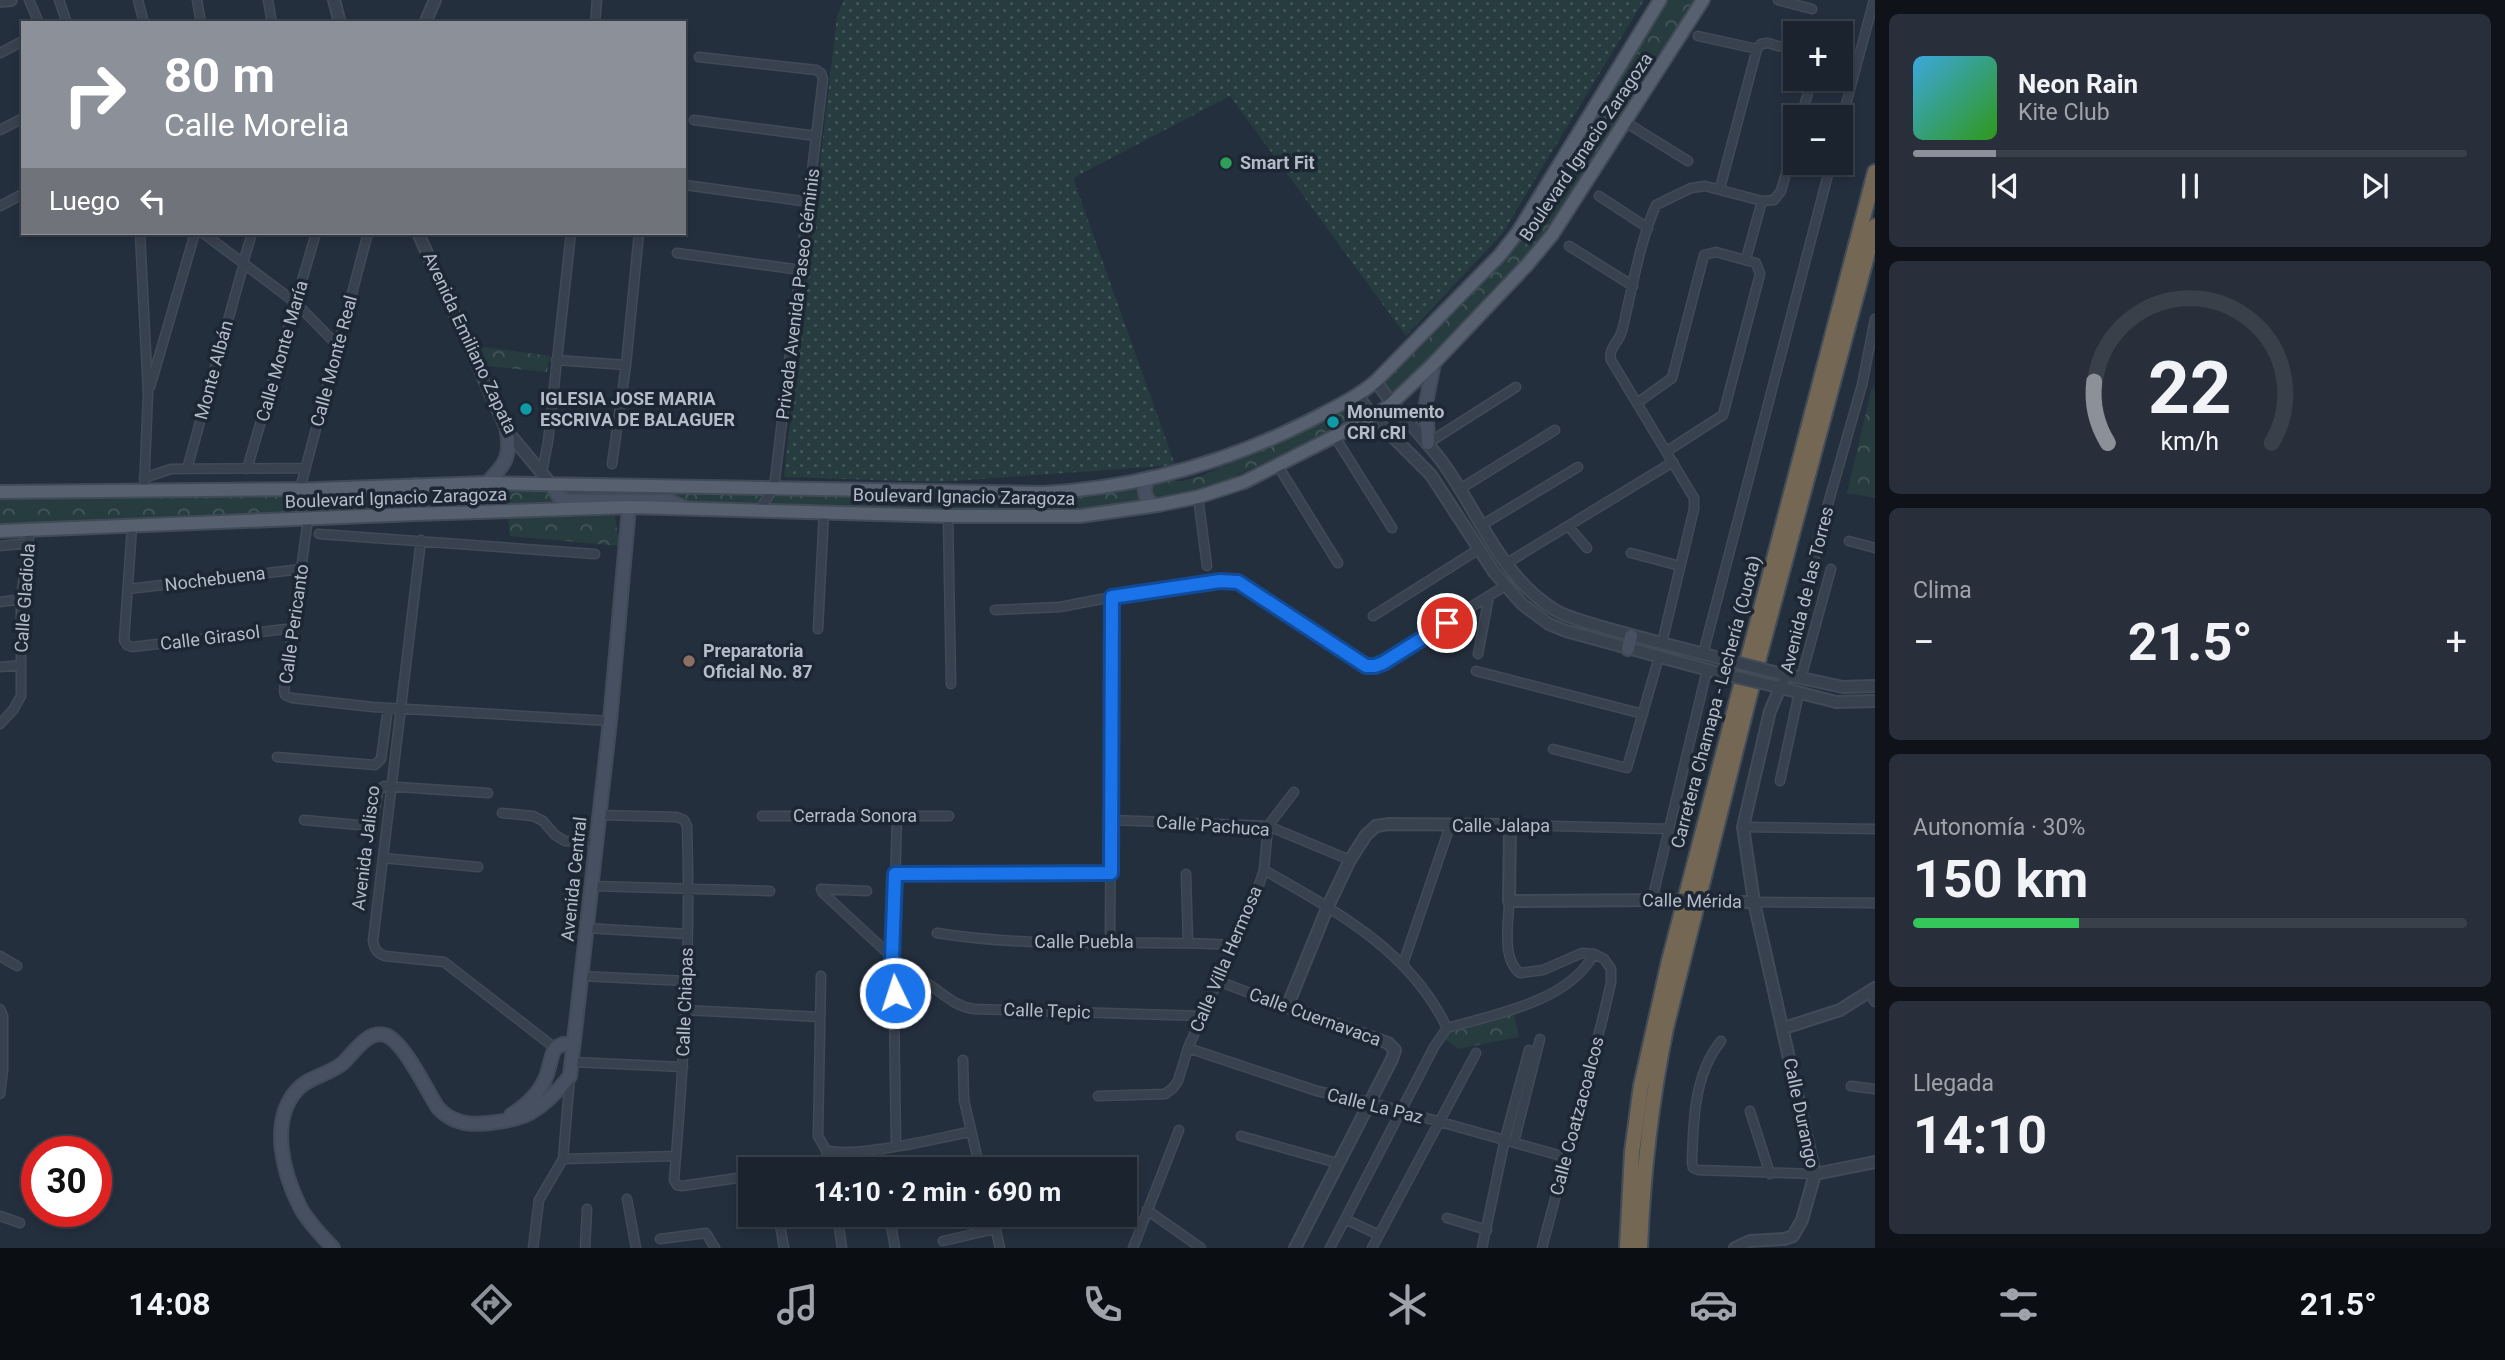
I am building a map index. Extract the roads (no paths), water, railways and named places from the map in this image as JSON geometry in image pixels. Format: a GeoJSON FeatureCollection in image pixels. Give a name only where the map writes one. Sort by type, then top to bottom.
{"type":"FeatureCollection","features":[{"type":"Feature","properties":{"kind":"highway","name":"Carretera Chamapa - Lechería (Cuota)"},"geometry":{"type":"LineString","coordinates":[[1628,1248],[1632,1152],[1642,1086],[1669,961],[1875,172]]}},
{"type":"Feature","properties":{"kind":"highway","name":"Carretera Chamapa - Lechería (Cuota)"},"geometry":{"type":"LineString","coordinates":[[1640,1248],[1646,1152],[1654,1089],[1666,1028],[1760,654],[1875,226]]}},
{"type":"Feature","properties":{"kind":"main road","name":"Boulevard Ignacio Zaragoza"},"geometry":{"type":"LineString","coordinates":[[0,492],[300,489],[487,483],[1043,493],[1106,487],[1235,454],[1358,396],[1500,255],[1518,232],[1660,0]]}},
{"type":"Feature","properties":{"kind":"main road","name":"Boulevard Ignacio Zaragoza"},"geometry":{"type":"LineString","coordinates":[[0,531],[29,537],[132,527],[629,507],[948,516],[1080,516],[1158,505],[1223,490],[1278,466],[1373,416],[1391,404],[1434,363],[1552,235],[1703,0]]}},
{"type":"Feature","properties":{"kind":"main road"},"geometry":{"type":"LineString","coordinates":[[1428,443],[1426,403],[1434,363]]}},
{"type":"Feature","properties":{"kind":"main road"},"geometry":{"type":"LineString","coordinates":[[487,483],[498,472],[509,454],[507,431]]}},
{"type":"Feature","properties":{"kind":"main road"},"geometry":{"type":"LineString","coordinates":[[1149,478],[1145,485],[1145,496],[1152,504],[1158,505]]}},
{"type":"Feature","properties":{"kind":"main road"},"geometry":{"type":"LineString","coordinates":[[551,484],[559,498],[568,501],[670,501],[685,508]]}},
{"type":"Feature","properties":{"kind":"main road"},"geometry":{"type":"LineString","coordinates":[[416,485],[416,514]]}},
{"type":"Feature","properties":{"kind":"main road","name":"Avenida Central"},"geometry":{"type":"LineString","coordinates":[[571,1069],[610,721],[629,507]]}},
{"type":"Feature","properties":{"kind":"main road"},"geometry":{"type":"LineString","coordinates":[[334,1248],[300,1208],[286,1173],[281,1128],[287,1104],[299,1087],[336,1069],[364,1041],[380,1034],[387,1035],[403,1052],[445,1116],[464,1124],[491,1123],[524,1117],[540,1107],[571,1069]]}},
{"type":"Feature","properties":{"kind":"main road"},"geometry":{"type":"LineString","coordinates":[[506,1120],[523,1108],[540,1090],[555,1048],[563,1044],[573,1045]]}},
{"type":"Feature","properties":{"kind":"street"},"geometry":{"type":"LineString","coordinates":[[0,1],[11,0]]}},
{"type":"Feature","properties":{"kind":"street"},"geometry":{"type":"LineString","coordinates":[[29,0],[38,21]]}},
{"type":"Feature","properties":{"kind":"street"},"geometry":{"type":"LineString","coordinates":[[59,0],[65,21]]}},
{"type":"Feature","properties":{"kind":"street"},"geometry":{"type":"LineString","coordinates":[[138,0],[143,21]]}},
{"type":"Feature","properties":{"kind":"street"},"geometry":{"type":"LineString","coordinates":[[197,0],[201,21]]}},
{"type":"Feature","properties":{"kind":"street"},"geometry":{"type":"LineString","coordinates":[[268,0],[272,21]]}},
{"type":"Feature","properties":{"kind":"street"},"geometry":{"type":"LineString","coordinates":[[334,0],[339,21]]}},
{"type":"Feature","properties":{"kind":"street"},"geometry":{"type":"LineString","coordinates":[[426,21],[435,0]]}},
{"type":"Feature","properties":{"kind":"street"},"geometry":{"type":"LineString","coordinates":[[595,21],[597,0]]}},
{"type":"Feature","properties":{"kind":"street"},"geometry":{"type":"LineString","coordinates":[[1778,0],[1812,9]]}},
{"type":"Feature","properties":{"kind":"street"},"geometry":{"type":"LineString","coordinates":[[1846,105],[1874,0]]}},
{"type":"Feature","properties":{"kind":"street"},"geometry":{"type":"LineString","coordinates":[[1698,36],[1757,49]]}},
{"type":"Feature","properties":{"kind":"street"},"geometry":{"type":"LineString","coordinates":[[0,53],[21,42]]}},
{"type":"Feature","properties":{"kind":"street"},"geometry":{"type":"LineString","coordinates":[[1720,188],[1757,49],[1761,44],[1768,43],[1783,47]]}},
{"type":"Feature","properties":{"kind":"street","name":"Privada Avenida Paseo Géminis"},"geometry":{"type":"LineString","coordinates":[[699,57],[816,70],[821,73],[823,79],[774,488],[759,510]]}},
{"type":"Feature","properties":{"kind":"street"},"geometry":{"type":"LineString","coordinates":[[0,130],[21,119]]}},
{"type":"Feature","properties":{"kind":"street"},"geometry":{"type":"LineString","coordinates":[[694,120],[816,136]]}},
{"type":"Feature","properties":{"kind":"street"},"geometry":{"type":"LineString","coordinates":[[1625,122],[1688,161]]}},
{"type":"Feature","properties":{"kind":"street"},"geometry":{"type":"LineString","coordinates":[[1662,643],[1694,509],[1690,490],[1610,356],[1620,338],[1648,229],[1657,205],[1663,200],[1700,186],[1720,188],[1769,202],[1778,196],[1785,175]]}},
{"type":"Feature","properties":{"kind":"street"},"geometry":{"type":"LineString","coordinates":[[1703,654],[1828,175]]}},
{"type":"Feature","properties":{"kind":"street"},"geometry":{"type":"LineString","coordinates":[[686,185],[809,202]]}},
{"type":"Feature","properties":{"kind":"street"},"geometry":{"type":"LineString","coordinates":[[0,206],[21,195]]}},
{"type":"Feature","properties":{"kind":"street"},"geometry":{"type":"LineString","coordinates":[[1599,196],[1648,229]]}},
{"type":"Feature","properties":{"kind":"street"},"geometry":{"type":"LineString","coordinates":[[1746,259],[1762,201]]}},
{"type":"Feature","properties":{"kind":"street"},"geometry":{"type":"LineString","coordinates":[[140,235],[148,393],[144,491]]}},
{"type":"Feature","properties":{"kind":"street"},"geometry":{"type":"LineString","coordinates":[[148,393],[194,235]]}},
{"type":"Feature","properties":{"kind":"street"},"geometry":{"type":"LineString","coordinates":[[205,235],[242,267],[296,303],[339,347]]}},
{"type":"Feature","properties":{"kind":"street","name":"Monte Albán"},"geometry":{"type":"LineString","coordinates":[[187,469],[251,235]]}},
{"type":"Feature","properties":{"kind":"street","name":"Calle Monte María"},"geometry":{"type":"LineString","coordinates":[[247,469],[315,235]]}},
{"type":"Feature","properties":{"kind":"street","name":"Calle Monte Real"},"geometry":{"type":"LineString","coordinates":[[300,489],[367,235]]}},
{"type":"Feature","properties":{"kind":"street","name":"Avenida Emiliano Zapata"},"geometry":{"type":"LineString","coordinates":[[419,235],[507,431],[551,484]]}},
{"type":"Feature","properties":{"kind":"street"},"geometry":{"type":"LineString","coordinates":[[542,472],[571,235]]}},
{"type":"Feature","properties":{"kind":"street"},"geometry":{"type":"LineString","coordinates":[[612,464],[626,365],[639,235]]}},
{"type":"Feature","properties":{"kind":"street"},"geometry":{"type":"LineString","coordinates":[[1569,246],[1633,286]]}},
{"type":"Feature","properties":{"kind":"street"},"geometry":{"type":"LineString","coordinates":[[1637,403],[1672,378],[1704,255],[1716,252],[1756,263],[1760,274],[1723,415],[1667,452]]}},
{"type":"Feature","properties":{"kind":"street"},"geometry":{"type":"LineString","coordinates":[[677,253],[802,270]]}},
{"type":"Feature","properties":{"kind":"street","name":"Avenida de las Torres"},"geometry":{"type":"LineString","coordinates":[[1754,902],[1743,827],[1770,711],[1803,617],[1818,539],[1862,385],[1875,319]]}},
{"type":"Feature","properties":{"kind":"street"},"geometry":{"type":"LineString","coordinates":[[556,360],[626,365]]}},
{"type":"Feature","properties":{"kind":"street"},"geometry":{"type":"LineString","coordinates":[[1376,381],[1391,404],[1428,443],[1507,563],[1532,592],[1556,611],[1659,657],[1836,702],[1875,701]]}},
{"type":"Feature","properties":{"kind":"street"},"geometry":{"type":"LineString","coordinates":[[1428,443],[1516,387]]}},
{"type":"Feature","properties":{"kind":"street"},"geometry":{"type":"LineString","coordinates":[[1358,396],[1373,416],[1431,475],[1505,586],[1522,604],[1549,624],[1566,631],[1629,642],[1662,643],[1843,687],[1875,686]]}},
{"type":"Feature","properties":{"kind":"street"},"geometry":{"type":"LineString","coordinates":[[1460,489],[1555,430]]}},
{"type":"Feature","properties":{"kind":"street"},"geometry":{"type":"LineString","coordinates":[[1335,437],[1392,528]]}},
{"type":"Feature","properties":{"kind":"street"},"geometry":{"type":"LineString","coordinates":[[1507,563],[1673,462]]}},
{"type":"Feature","properties":{"kind":"street"},"geometry":{"type":"LineString","coordinates":[[1278,466],[1338,563]]}},
{"type":"Feature","properties":{"kind":"street"},"geometry":{"type":"LineString","coordinates":[[1482,525],[1578,467]]}},
{"type":"Feature","properties":{"kind":"street"},"geometry":{"type":"LineString","coordinates":[[144,478],[171,469],[304,468]]}},
{"type":"Feature","properties":{"kind":"street"},"geometry":{"type":"LineString","coordinates":[[1198,497],[1207,566]]}},
{"type":"Feature","properties":{"kind":"street"},"geometry":{"type":"LineString","coordinates":[[818,629],[824,512]]}},
{"type":"Feature","properties":{"kind":"street"},"geometry":{"type":"LineString","coordinates":[[948,516],[951,684]]}},
{"type":"Feature","properties":{"kind":"street","name":"Calle Pericanto"},"geometry":{"type":"LineString","coordinates":[[308,519],[285,695],[388,708],[610,721]]}},
{"type":"Feature","properties":{"kind":"street"},"geometry":{"type":"LineString","coordinates":[[1568,526],[1587,548]]}},
{"type":"Feature","properties":{"kind":"street"},"geometry":{"type":"LineString","coordinates":[[128,589],[132,527]]}},
{"type":"Feature","properties":{"kind":"street"},"geometry":{"type":"LineString","coordinates":[[319,534],[595,554]]}},
{"type":"Feature","properties":{"kind":"street"},"geometry":{"type":"LineString","coordinates":[[0,546],[29,537]]}},
{"type":"Feature","properties":{"kind":"street","name":"Calle Gladiola"},"geometry":{"type":"LineString","coordinates":[[0,723],[13,710],[21,696],[21,600],[29,537]]}},
{"type":"Feature","properties":{"kind":"street","name":"Avenida Jalisco"},"geometry":{"type":"LineString","coordinates":[[421,540],[373,941],[378,953],[385,956],[444,962],[555,1048]]}},
{"type":"Feature","properties":{"kind":"street"},"geometry":{"type":"LineString","coordinates":[[1849,541],[1875,548]]}},
{"type":"Feature","properties":{"kind":"street"},"geometry":{"type":"LineString","coordinates":[[1373,616],[1479,549]]}},
{"type":"Feature","properties":{"kind":"street"},"geometry":{"type":"LineString","coordinates":[[1631,553],[1680,566]]}},
{"type":"Feature","properties":{"kind":"street","name":"Nochebuena"},"geometry":{"type":"LineString","coordinates":[[128,589],[302,569]]}},
{"type":"Feature","properties":{"kind":"street"},"geometry":{"type":"LineString","coordinates":[[1801,678],[1830,569]]}},
{"type":"Feature","properties":{"kind":"street"},"geometry":{"type":"LineString","coordinates":[[995,610],[1060,607],[1220,581],[1238,582],[1358,662],[1375,666],[1505,586]]}},
{"type":"Feature","properties":{"kind":"street","name":"Calle Girasol"},"geometry":{"type":"LineString","coordinates":[[128,589],[124,640],[132,647],[293,628]]}},
{"type":"Feature","properties":{"kind":"street"},"geometry":{"type":"LineString","coordinates":[[1478,654],[1489,596]]}},
{"type":"Feature","properties":{"kind":"street"},"geometry":{"type":"LineString","coordinates":[[1110,943],[1112,597]]}},
{"type":"Feature","properties":{"kind":"street"},"geometry":{"type":"LineString","coordinates":[[0,603],[21,600]]}},
{"type":"Feature","properties":{"kind":"street"},"geometry":{"type":"LineString","coordinates":[[1553,749],[1627,768],[1659,657]]}},
{"type":"Feature","properties":{"kind":"street"},"geometry":{"type":"LineString","coordinates":[[0,667],[21,665]]}},
{"type":"Feature","properties":{"kind":"street"},"geometry":{"type":"LineString","coordinates":[[1652,900],[1707,670]]}},
{"type":"Feature","properties":{"kind":"street"},"geometry":{"type":"LineString","coordinates":[[1476,671],[1643,714]]}},
{"type":"Feature","properties":{"kind":"street"},"geometry":{"type":"LineString","coordinates":[[1780,781],[1799,693]]}},
{"type":"Feature","properties":{"kind":"street"},"geometry":{"type":"LineString","coordinates":[[276,757],[375,765],[381,759],[388,708]]}},
{"type":"Feature","properties":{"kind":"street"},"geometry":{"type":"LineString","coordinates":[[304,820],[369,826],[373,821],[380,787],[488,793]]}},
{"type":"Feature","properties":{"kind":"street"},"geometry":{"type":"LineString","coordinates":[[1268,826],[1293,792]]}},
{"type":"Feature","properties":{"kind":"street"},"geometry":{"type":"LineString","coordinates":[[502,813],[533,816],[543,821],[555,835],[565,841],[596,842]]}},
{"type":"Feature","properties":{"kind":"street","name":"Calle Chiapas"},"geometry":{"type":"LineString","coordinates":[[599,815],[677,817],[684,820],[687,827],[689,888],[683,1067],[674,1180],[677,1185],[682,1186],[738,1178]]}},
{"type":"Feature","properties":{"kind":"street","name":"Cerrada Sonora"},"geometry":{"type":"LineString","coordinates":[[762,816],[949,816]]}},
{"type":"Feature","properties":{"kind":"street"},"geometry":{"type":"LineString","coordinates":[[892,958],[897,816]]}},
{"type":"Feature","properties":{"kind":"street","name":"Calle Pachuca"},"geometry":{"type":"LineString","coordinates":[[1112,820],[1268,826],[1350,860]]}},
{"type":"Feature","properties":{"kind":"street","name":"Calle Jalapa"},"geometry":{"type":"LineString","coordinates":[[1350,860],[1366,835],[1376,826],[1389,824],[1670,828]]}},
{"type":"Feature","properties":{"kind":"street"},"geometry":{"type":"LineString","coordinates":[[1330,1248],[1434,1047],[1447,1028],[1532,1001],[1551,992],[1586,969],[1594,954],[1582,953],[1543,970],[1520,973],[1513,968],[1509,959],[1510,825]]}},
{"type":"Feature","properties":{"kind":"street","name":"Calle Villa Hermosa"},"geometry":{"type":"LineString","coordinates":[[1098,1096],[1165,1094],[1178,1081],[1188,1048],[1250,909],[1264,870],[1268,826]]}},
{"type":"Feature","properties":{"kind":"street"},"geometry":{"type":"LineString","coordinates":[[1403,964],[1450,826]]}},
{"type":"Feature","properties":{"kind":"street"},"geometry":{"type":"LineString","coordinates":[[1743,827],[1875,829]]}},
{"type":"Feature","properties":{"kind":"street"},"geometry":{"type":"LineString","coordinates":[[383,858],[478,867]]}},
{"type":"Feature","properties":{"kind":"street"},"geometry":{"type":"LineString","coordinates":[[1287,1007],[1328,906],[1350,860]]}},
{"type":"Feature","properties":{"kind":"street"},"geometry":{"type":"LineString","coordinates":[[1264,870],[1328,906],[1403,964],[1435,1002],[1447,1028]]}},
{"type":"Feature","properties":{"kind":"street"},"geometry":{"type":"LineString","coordinates":[[895,874],[1111,873]]}},
{"type":"Feature","properties":{"kind":"street"},"geometry":{"type":"LineString","coordinates":[[1186,874],[1188,942]]}},
{"type":"Feature","properties":{"kind":"street"},"geometry":{"type":"LineString","coordinates":[[591,886],[770,891]]}},
{"type":"Feature","properties":{"kind":"street"},"geometry":{"type":"LineString","coordinates":[[867,891],[821,888],[823,893],[892,958],[900,976],[894,1006],[896,1146]]}},
{"type":"Feature","properties":{"kind":"street","name":"Calle Mérida"},"geometry":{"type":"LineString","coordinates":[[1509,901],[1875,903]]}},
{"type":"Feature","properties":{"kind":"street","name":"Calle Durango"},"geometry":{"type":"LineString","coordinates":[[1735,1248],[1750,1241],[1793,1236],[1802,1220],[1815,1174],[1754,902]]}},
{"type":"Feature","properties":{"kind":"street"},"geometry":{"type":"LineString","coordinates":[[586,928],[687,934]]}},
{"type":"Feature","properties":{"kind":"street","name":"Calle Puebla"},"geometry":{"type":"LineString","coordinates":[[937,933],[996,941],[1188,942],[1232,945]]}},
{"type":"Feature","properties":{"kind":"street","name":"Calle Coatzacoalcos"},"geometry":{"type":"LineString","coordinates":[[1542,1248],[1611,983],[1611,970],[1604,959],[1594,954]]}},
{"type":"Feature","properties":{"kind":"street"},"geometry":{"type":"LineString","coordinates":[[0,956],[17,966]]}},
{"type":"Feature","properties":{"kind":"street"},"geometry":{"type":"LineString","coordinates":[[581,976],[686,981]]}},
{"type":"Feature","properties":{"kind":"street"},"geometry":{"type":"LineString","coordinates":[[821,976],[818,1136],[827,1157]]}},
{"type":"Feature","properties":{"kind":"street","name":"Calle Tepic"},"geometry":{"type":"LineString","coordinates":[[900,976],[928,984],[962,1007],[974,1009],[1202,1016]]}},
{"type":"Feature","properties":{"kind":"street","name":"Calle Cuernavaca"},"geometry":{"type":"LineString","coordinates":[[1218,981],[1388,1043],[1395,1049],[1392,1059],[1369,1102]]}},
{"type":"Feature","properties":{"kind":"street"},"geometry":{"type":"LineString","coordinates":[[1784,1028],[1840,1010],[1873,994]]}},
{"type":"Feature","properties":{"kind":"street"},"geometry":{"type":"LineString","coordinates":[[0,1009],[3,1016],[0,1094]]}},
{"type":"Feature","properties":{"kind":"street"},"geometry":{"type":"LineString","coordinates":[[685,1010],[820,1017]]}},
{"type":"Feature","properties":{"kind":"street"},"geometry":{"type":"LineString","coordinates":[[1482,1248],[1540,1039]]}},
{"type":"Feature","properties":{"kind":"street"},"geometry":{"type":"LineString","coordinates":[[1721,1041],[1707,1064],[1695,1111],[1693,1168],[1770,1174],[1815,1174],[1875,1161]]}},
{"type":"Feature","properties":{"kind":"street","name":"Calle La Paz"},"geometry":{"type":"LineString","coordinates":[[1188,1048],[1317,1091],[1369,1102],[1565,1157]]}},
{"type":"Feature","properties":{"kind":"street"},"geometry":{"type":"LineString","coordinates":[[1510,1141],[1528,1050]]}},
{"type":"Feature","properties":{"kind":"street"},"geometry":{"type":"LineString","coordinates":[[1372,1248],[1476,1053]]}},
{"type":"Feature","properties":{"kind":"street"},"geometry":{"type":"LineString","coordinates":[[962,1060],[964,1100],[977,1157]]}},
{"type":"Feature","properties":{"kind":"street"},"geometry":{"type":"LineString","coordinates":[[571,1069],[683,1067]]}},
{"type":"Feature","properties":{"kind":"street","name":"Avenida Central"},"geometry":{"type":"LineString","coordinates":[[533,1248],[539,1200],[563,1159],[571,1069]]}},
{"type":"Feature","properties":{"kind":"street"},"geometry":{"type":"LineString","coordinates":[[1851,1086],[1875,1089]]}},
{"type":"Feature","properties":{"kind":"street"},"geometry":{"type":"LineString","coordinates":[[1295,1248],[1369,1102]]}},
{"type":"Feature","properties":{"kind":"street"},"geometry":{"type":"LineString","coordinates":[[1751,1111],[1770,1174]]}},
{"type":"Feature","properties":{"kind":"street"},"geometry":{"type":"LineString","coordinates":[[1133,1248],[1179,1130]]}},
{"type":"Feature","properties":{"kind":"street"},"geometry":{"type":"LineString","coordinates":[[826,1150],[835,1153],[878,1149],[970,1132]]}},
{"type":"Feature","properties":{"kind":"street"},"geometry":{"type":"LineString","coordinates":[[1241,1136],[1337,1163]]}},
{"type":"Feature","properties":{"kind":"street"},"geometry":{"type":"LineString","coordinates":[[878,1149],[879,1157]]}},
{"type":"Feature","properties":{"kind":"street"},"geometry":{"type":"LineString","coordinates":[[563,1159],[676,1156]]}},
{"type":"Feature","properties":{"kind":"street"},"geometry":{"type":"LineString","coordinates":[[627,1199],[636,1248]]}},
{"type":"Feature","properties":{"kind":"street"},"geometry":{"type":"LineString","coordinates":[[585,1248],[587,1209]]}},
{"type":"Feature","properties":{"kind":"street"},"geometry":{"type":"LineString","coordinates":[[1147,1210],[1201,1248]]}},
{"type":"Feature","properties":{"kind":"street"},"geometry":{"type":"LineString","coordinates":[[0,1216],[20,1223]]}},
{"type":"Feature","properties":{"kind":"street"},"geometry":{"type":"LineString","coordinates":[[1447,1218],[1487,1230]]}},
{"type":"Feature","properties":{"kind":"street"},"geometry":{"type":"LineString","coordinates":[[1345,1219],[1379,1235]]}},
{"type":"Feature","properties":{"kind":"street"},"geometry":{"type":"LineString","coordinates":[[780,1227],[783,1248]]}},
{"type":"Feature","properties":{"kind":"street"},"geometry":{"type":"LineString","coordinates":[[839,1227],[842,1248]]}},
{"type":"Feature","properties":{"kind":"street"},"geometry":{"type":"LineString","coordinates":[[891,1227],[895,1248]]}},
{"type":"Feature","properties":{"kind":"street"},"geometry":{"type":"LineString","coordinates":[[943,1241],[995,1229],[1000,1248]]}},
{"type":"Feature","properties":{"kind":"street"},"geometry":{"type":"LineString","coordinates":[[660,1239],[706,1233],[715,1248]]}},
{"type":"Feature","properties":{"kind":"place","name":"Smart Fit"},"geometry":{"type":"Point","coordinates":[1226,163]}},
{"type":"Feature","properties":{"kind":"place","name":"IGLESIA JOSE MARIA ESCRIVA DE BALAGUER"},"geometry":{"type":"Point","coordinates":[526,409]}},
{"type":"Feature","properties":{"kind":"place","name":"Monumento CRI cRI"},"geometry":{"type":"Point","coordinates":[1333,422]}},
{"type":"Feature","properties":{"kind":"place","name":"Preparatoria Oficial No. 87"},"geometry":{"type":"Point","coordinates":[689,661]}}]}
